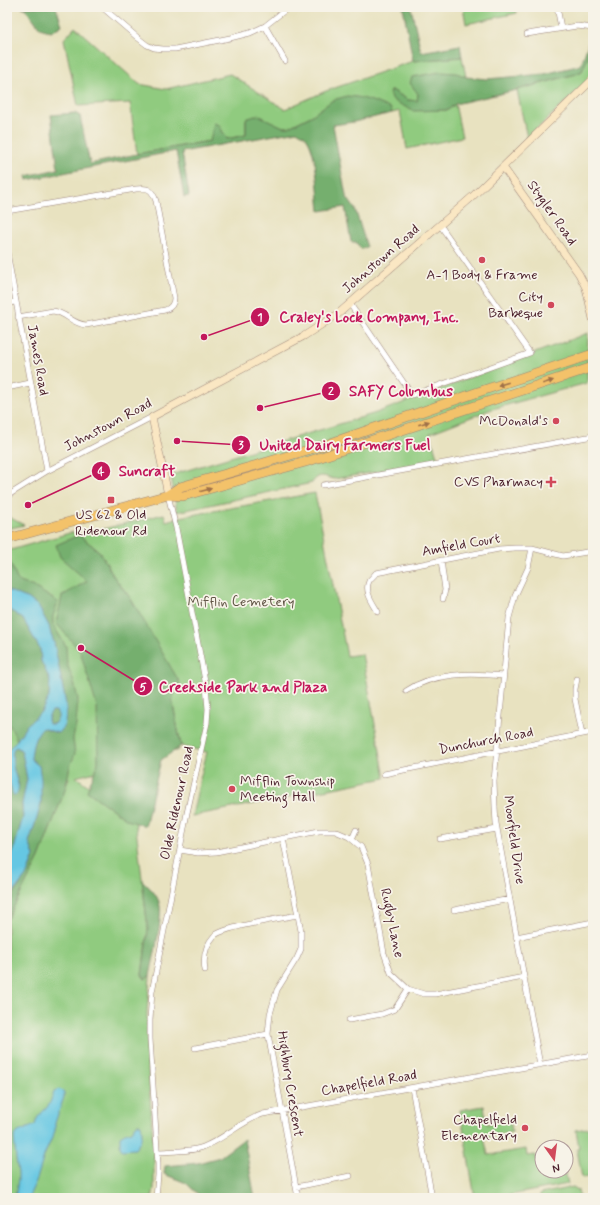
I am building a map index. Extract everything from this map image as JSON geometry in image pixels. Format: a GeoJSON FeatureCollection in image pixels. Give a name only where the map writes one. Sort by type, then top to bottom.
{"type":"FeatureCollection","features":[{"type":"Feature","properties":{"kind":"highway"},"geometry":{"type":"LineString","coordinates":[[7,539],[168,495],[180,487],[328,444],[593,354]]}},
{"type":"Feature","properties":{"kind":"highway"},"geometry":{"type":"LineString","coordinates":[[168,495],[183,496],[309,461],[593,367]]}},
{"type":"Feature","properties":{"kind":"street"},"geometry":{"type":"LineString","coordinates":[[102,7],[147,45],[154,48],[163,49],[175,49],[230,38],[250,32],[265,26],[289,7]]}},
{"type":"Feature","properties":{"kind":"street"},"geometry":{"type":"LineString","coordinates":[[557,7],[561,28]]}},
{"type":"Feature","properties":{"kind":"street"},"geometry":{"type":"LineString","coordinates":[[265,26],[285,61]]}},
{"type":"Feature","properties":{"kind":"street"},"geometry":{"type":"LineString","coordinates":[[527,34],[577,26],[593,28]]}},
{"type":"Feature","properties":{"kind":"street","name":"Johnstown Road"},"geometry":{"type":"LineString","coordinates":[[7,496],[47,471],[152,417],[304,336],[327,322],[350,304],[472,197],[593,78]]}},
{"type":"Feature","properties":{"kind":"street","name":"Stygler Road"},"geometry":{"type":"LineString","coordinates":[[503,166],[579,274],[586,288],[593,319]]}},
{"type":"Feature","properties":{"kind":"street"},"geometry":{"type":"LineString","coordinates":[[7,211],[136,189],[147,189],[151,191],[156,201],[174,294],[174,302],[168,309],[86,325],[76,323],[58,312],[18,317]]}},
{"type":"Feature","properties":{"kind":"street"},"geometry":{"type":"LineString","coordinates":[[350,304],[412,395],[530,354],[440,225]]}},
{"type":"Feature","properties":{"kind":"street","name":"James Road"},"geometry":{"type":"LineString","coordinates":[[7,252],[47,471]]}},
{"type":"Feature","properties":{"kind":"street"},"geometry":{"type":"LineString","coordinates":[[7,303],[16,302]]}},
{"type":"Feature","properties":{"kind":"street"},"geometry":{"type":"LineString","coordinates":[[7,388],[30,384]]}},
{"type":"Feature","properties":{"kind":"street","name":"Olde Ridenour Road"},"geometry":{"type":"LineString","coordinates":[[152,417],[176,528],[206,686],[208,709],[205,734],[194,777],[153,984],[150,1039],[158,1175],[156,1198]]}},
{"type":"Feature","properties":{"kind":"street"},"geometry":{"type":"LineString","coordinates":[[323,485],[593,436]]}},
{"type":"Feature","properties":{"kind":"street","name":"Amfield Court"},"geometry":{"type":"LineString","coordinates":[[378,612],[370,598],[368,590],[369,581],[376,573],[499,549],[532,548],[563,556],[593,552]]}},
{"type":"Feature","properties":{"kind":"street","name":"Moorfield Drive"},"geometry":{"type":"LineString","coordinates":[[532,548],[528,568],[515,596],[509,618],[494,781],[497,829],[540,1065]]}},
{"type":"Feature","properties":{"kind":"street"},"geometry":{"type":"LineString","coordinates":[[441,560],[445,590],[443,599]]}},
{"type":"Feature","properties":{"kind":"street"},"geometry":{"type":"LineString","coordinates":[[406,691],[424,681],[455,675],[483,674],[504,676]]}},
{"type":"Feature","properties":{"kind":"street"},"geometry":{"type":"LineString","coordinates":[[577,679],[575,699],[582,734]]}},
{"type":"Feature","properties":{"kind":"street","name":"Dunchurch Road"},"geometry":{"type":"LineString","coordinates":[[384,774],[593,732]]}},
{"type":"Feature","properties":{"kind":"street"},"geometry":{"type":"LineString","coordinates":[[590,810],[593,827]]}},
{"type":"Feature","properties":{"kind":"street"},"geometry":{"type":"LineString","coordinates":[[440,839],[497,829]]}},
{"type":"Feature","properties":{"kind":"street"},"geometry":{"type":"LineString","coordinates":[[352,839],[356,830]]}},
{"type":"Feature","properties":{"kind":"street","name":"Rugby Lane"},"geometry":{"type":"LineString","coordinates":[[180,850],[198,853],[216,852],[319,831],[335,831],[349,837],[361,847],[368,864],[384,954],[391,973],[408,989],[424,994],[435,994],[524,977]]}},
{"type":"Feature","properties":{"kind":"street","name":"Highbury Crescent"},"geometry":{"type":"LineString","coordinates":[[283,838],[301,932],[300,952],[276,994],[270,1014],[268,1034],[298,1198]]}},
{"type":"Feature","properties":{"kind":"street"},"geometry":{"type":"LineString","coordinates":[[454,910],[510,899]]}},
{"type":"Feature","properties":{"kind":"street"},"geometry":{"type":"LineString","coordinates":[[205,970],[203,960],[206,950],[215,935],[223,931],[298,915]]}},
{"type":"Feature","properties":{"kind":"street"},"geometry":{"type":"LineString","coordinates":[[516,937],[593,922]]}},
{"type":"Feature","properties":{"kind":"street"},"geometry":{"type":"LineString","coordinates":[[349,1020],[382,1014],[395,1008],[408,989]]}},
{"type":"Feature","properties":{"kind":"street"},"geometry":{"type":"LineString","coordinates":[[195,1048],[268,1034]]}},
{"type":"Feature","properties":{"kind":"street","name":"Chapelfield Road"},"geometry":{"type":"LineString","coordinates":[[157,1152],[202,1148],[253,1117],[593,1055]]}},
{"type":"Feature","properties":{"kind":"street"},"geometry":{"type":"LineString","coordinates":[[412,1088],[432,1198]]}},
{"type":"Feature","properties":{"kind":"street"},"geometry":{"type":"LineString","coordinates":[[296,1187],[350,1176]]}},
{"type":"Feature","properties":{"kind":"green space"},"geometry":{"type":"Polygon","coordinates":[[[22,7],[56,7],[62,25],[51,32],[40,28],[26,9],[22,7]]]}},
{"type":"Feature","properties":{"kind":"green space"},"geometry":{"type":"Polygon","coordinates":[[[403,7],[411,7],[421,52],[460,45],[462,57],[413,61],[403,7]]]}},
{"type":"Feature","properties":{"kind":"green space"},"geometry":{"type":"Polygon","coordinates":[[[463,7],[516,7],[517,13],[466,24],[463,7]]]}},
{"type":"Feature","properties":{"kind":"green space"},"geometry":{"type":"Polygon","coordinates":[[[75,27],[139,84],[166,89],[230,74],[285,109],[326,91],[413,61],[462,57],[466,77],[457,73],[418,94],[417,101],[408,100],[392,90],[390,94],[431,110],[448,110],[455,104],[462,137],[407,149],[400,111],[392,113],[391,109],[311,116],[289,127],[283,127],[258,116],[246,119],[246,135],[226,139],[219,125],[210,141],[137,154],[130,103],[78,106],[64,39],[75,27]]]}},
{"type":"Feature","properties":{"kind":"green space"},"geometry":{"type":"Polygon","coordinates":[[[592,32],[593,45],[582,71],[576,74],[517,90],[455,104],[448,110],[413,111],[394,101],[389,94],[392,90],[408,100],[417,101],[418,94],[410,83],[412,77],[440,72],[457,73],[466,77],[487,79],[544,74],[581,65],[592,32]]]}},
{"type":"Feature","properties":{"kind":"green space"},"geometry":{"type":"Polygon","coordinates":[[[593,45],[593,75],[527,138],[517,90],[582,71],[593,45]]]}},
{"type":"Feature","properties":{"kind":"green space"},"geometry":{"type":"Polygon","coordinates":[[[347,96],[359,97],[375,102],[391,109],[392,113],[354,122],[333,125],[346,196],[355,209],[367,247],[361,249],[356,242],[351,242],[345,207],[320,211],[312,150],[305,136],[297,131],[182,152],[189,196],[184,197],[176,151],[27,180],[26,176],[58,169],[51,115],[75,113],[80,116],[90,164],[210,141],[214,123],[219,125],[227,139],[246,135],[246,119],[258,115],[283,127],[289,127],[311,116],[333,100],[347,96]]]}},
{"type":"Feature","properties":{"kind":"green space"},"geometry":{"type":"Polygon","coordinates":[[[588,333],[587,383],[492,409],[430,433],[438,460],[334,479],[322,476],[317,478],[312,483],[177,512],[171,475],[376,413],[588,333]]]}},
{"type":"Feature","properties":{"kind":"green space","name":"Mifflin Cemetery"},"geometry":{"type":"Polygon","coordinates":[[[315,493],[347,656],[362,654],[385,778],[192,816],[207,752],[181,746],[172,699],[131,599],[114,577],[100,552],[79,535],[164,514],[166,521],[180,517],[315,493]]]}},
{"type":"Feature","properties":{"kind":"green space"},"geometry":{"type":"Polygon","coordinates":[[[7,516],[24,525],[7,529],[7,516]]]}},
{"type":"Feature","properties":{"kind":"green space"},"geometry":{"type":"Polygon","coordinates":[[[73,532],[136,614],[172,694],[170,709],[179,750],[76,777],[135,819],[148,929],[142,975],[145,979],[150,976],[147,1012],[147,1052],[154,1155],[154,1188],[152,1198],[7,1198],[7,920],[39,858],[69,778],[7,794],[7,551],[73,532]]]}},
{"type":"Feature","properties":{"kind":"green space"},"geometry":{"type":"Polygon","coordinates":[[[79,535],[100,552],[114,577],[131,599],[180,683],[172,699],[181,746],[161,760],[145,826],[127,820],[87,791],[98,763],[97,707],[80,651],[56,623],[62,596],[87,581],[60,557],[56,545],[79,535]]]}},
{"type":"Feature","properties":{"kind":"green space"},"geometry":{"type":"Polygon","coordinates":[[[10,562],[17,579],[20,582],[34,587],[58,602],[53,616],[53,625],[66,646],[67,664],[73,679],[78,699],[76,725],[73,739],[75,754],[70,766],[65,790],[39,858],[7,920],[10,901],[26,874],[34,856],[29,842],[41,803],[39,766],[31,759],[34,742],[42,728],[58,733],[64,726],[67,710],[54,642],[49,626],[38,606],[29,599],[7,590],[7,564],[10,562]]]}},
{"type":"Feature","properties":{"kind":"green space"},"geometry":{"type":"Polygon","coordinates":[[[7,608],[23,619],[40,649],[41,661],[50,680],[49,697],[41,712],[27,725],[17,740],[10,726],[7,724],[7,608]]]}},
{"type":"Feature","properties":{"kind":"green space"},"geometry":{"type":"Polygon","coordinates":[[[52,711],[56,711],[59,714],[58,719],[54,724],[49,724],[48,720],[52,711]]]}},
{"type":"Feature","properties":{"kind":"green space"},"geometry":{"type":"Polygon","coordinates":[[[16,747],[21,750],[27,779],[22,804],[23,817],[10,863],[11,880],[7,886],[7,774],[10,784],[19,785],[12,757],[13,748],[16,747]]]}},
{"type":"Feature","properties":{"kind":"green space"},"geometry":{"type":"Polygon","coordinates":[[[142,880],[156,896],[160,909],[158,938],[150,976],[145,979],[142,975],[148,929],[142,880]]]}},
{"type":"Feature","properties":{"kind":"green space"},"geometry":{"type":"Polygon","coordinates":[[[484,1106],[487,1124],[510,1121],[512,1132],[484,1137],[488,1155],[526,1149],[527,1156],[534,1155],[534,1179],[567,1179],[568,1184],[495,1198],[475,1198],[460,1110],[484,1106]]]}},
{"type":"Feature","properties":{"kind":"green space"},"geometry":{"type":"Polygon","coordinates":[[[593,1127],[593,1176],[582,1178],[577,1149],[579,1148],[576,1130],[593,1127]]]}},
{"type":"Feature","properties":{"kind":"green space"},"geometry":{"type":"Polygon","coordinates":[[[244,1139],[255,1198],[202,1198],[186,1183],[164,1174],[165,1166],[198,1163],[220,1157],[244,1139]]]}},
{"type":"Feature","properties":{"kind":"green space"},"geometry":{"type":"Polygon","coordinates":[[[573,1187],[578,1190],[580,1198],[540,1198],[540,1194],[573,1187]]]}},
{"type":"Feature","properties":{"kind":"water"},"geometry":{"type":"Polygon","coordinates":[[[7,590],[29,599],[38,606],[49,626],[54,642],[67,710],[64,726],[58,733],[42,728],[34,742],[31,759],[39,766],[41,779],[41,803],[29,842],[34,856],[26,876],[12,894],[7,909],[7,886],[11,880],[10,863],[23,817],[22,804],[27,779],[21,750],[17,747],[14,748],[14,771],[18,782],[18,787],[16,795],[13,795],[7,774],[7,751],[17,740],[27,725],[41,712],[49,697],[50,680],[41,661],[40,649],[23,619],[7,608],[7,590]],[[52,711],[50,714],[48,719],[49,724],[54,724],[57,719],[58,715],[56,711],[52,711]]]}},
{"type":"Feature","properties":{"kind":"water"},"geometry":{"type":"Polygon","coordinates":[[[59,1089],[64,1092],[64,1097],[55,1123],[55,1131],[44,1156],[37,1179],[29,1198],[15,1198],[18,1173],[14,1137],[18,1132],[35,1125],[39,1116],[51,1101],[54,1091],[59,1089]]]}},
{"type":"Feature","properties":{"kind":"water"},"geometry":{"type":"Polygon","coordinates":[[[137,1124],[141,1124],[142,1128],[139,1143],[135,1149],[122,1150],[120,1147],[120,1136],[132,1131],[137,1124]]]}},
{"type":"Feature","properties":{"kind":"place","name":"A-1 Body & Frame"},"geometry":{"type":"Point","coordinates":[482,260]}},
{"type":"Feature","properties":{"kind":"place","name":"City Barbeque"},"geometry":{"type":"Point","coordinates":[551,305]}},
{"type":"Feature","properties":{"kind":"place","name":"Craley's Lock Company, Inc."},"geometry":{"type":"Point","coordinates":[204,337]}},
{"type":"Feature","properties":{"kind":"place","name":"SAFY Columbus"},"geometry":{"type":"Point","coordinates":[260,408]}},
{"type":"Feature","properties":{"kind":"place","name":"McDonald's"},"geometry":{"type":"Point","coordinates":[556,421]}},
{"type":"Feature","properties":{"kind":"place","name":"United Dairy Farmers Fuel"},"geometry":{"type":"Point","coordinates":[177,441]}},
{"type":"Feature","properties":{"kind":"place","name":"CVS Pharmacy"},"geometry":{"type":"Point","coordinates":[551,482]}},
{"type":"Feature","properties":{"kind":"place","name":"US 62 & Old Ridenour Rd"},"geometry":{"type":"Point","coordinates":[111,500]}},
{"type":"Feature","properties":{"kind":"place","name":"Suncraft"},"geometry":{"type":"Point","coordinates":[28,505]}},
{"type":"Feature","properties":{"kind":"place","name":"Creekside Park and Plaza"},"geometry":{"type":"Point","coordinates":[81,648]}},
{"type":"Feature","properties":{"kind":"place","name":"Mifflin Township Meeting Hall"},"geometry":{"type":"Point","coordinates":[232,789]}},
{"type":"Feature","properties":{"kind":"place","name":"Chapelfield Elementary"},"geometry":{"type":"Point","coordinates":[525,1128]}}]}
